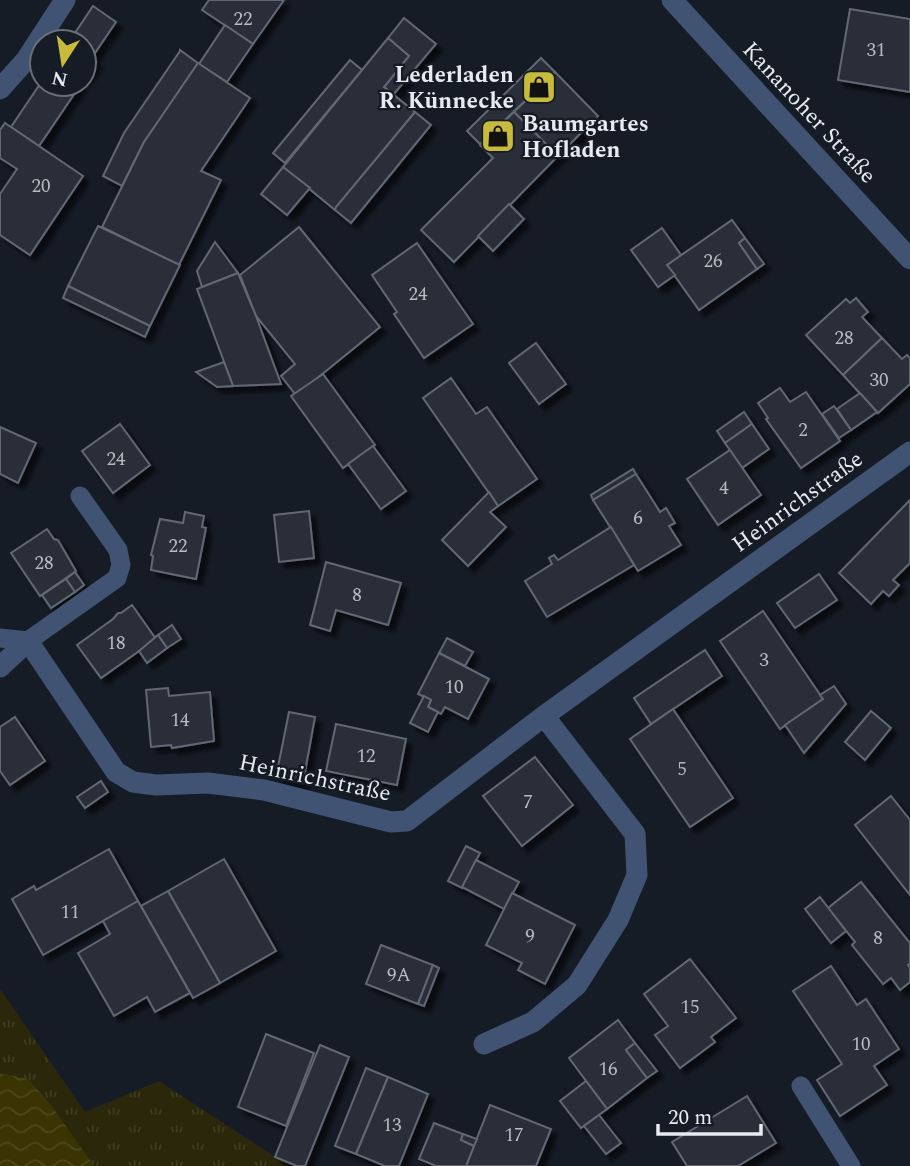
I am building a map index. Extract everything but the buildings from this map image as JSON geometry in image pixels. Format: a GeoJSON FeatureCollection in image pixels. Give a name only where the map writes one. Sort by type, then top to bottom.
{"type":"FeatureCollection","features":[{"type":"Feature","properties":{"kind":"street"},"geometry":{"type":"LineString","coordinates":[[0,89],[26,60],[65,0]]}},
{"type":"Feature","properties":{"kind":"street","name":"Kananoher Straße"},"geometry":{"type":"LineString","coordinates":[[672,0],[910,259]]}},
{"type":"Feature","properties":{"kind":"street","name":"Heinrichstraße"},"geometry":{"type":"LineString","coordinates":[[28,641],[116,772],[133,782],[156,786],[208,782],[264,790],[391,822],[407,821],[544,716],[910,452]]}},
{"type":"Feature","properties":{"kind":"street"},"geometry":{"type":"LineString","coordinates":[[0,667],[28,641]]}},
{"type":"Feature","properties":{"kind":"street"},"geometry":{"type":"LineString","coordinates":[[484,1044],[533,1022],[578,985],[618,920],[637,875],[635,834],[544,716]]}},
{"type":"Feature","properties":{"kind":"lane"},"geometry":{"type":"LineString","coordinates":[[0,638],[28,641],[117,578],[121,565],[118,550],[80,496]]}},
{"type":"Feature","properties":{"kind":"lane"},"geometry":{"type":"LineString","coordinates":[[801,1086],[851,1166]]}},
{"type":"Feature","properties":{"kind":"green space"},"geometry":{"type":"Polygon","coordinates":[[[0,989],[85,1112],[159,1081],[289,1166],[0,1166],[0,989]]]}},
{"type":"Feature","properties":{"kind":"water"},"geometry":{"type":"Polygon","coordinates":[[[0,1073],[28,1079],[51,1105],[94,1166],[0,1166],[0,1073]]]}},
{"type":"Feature","properties":{"kind":"place","name":"Lederladen R. Künnecke"},"geometry":{"type":"Point","coordinates":[539,87]}},
{"type":"Feature","properties":{"kind":"place","name":"Baumgartes Hofladen"},"geometry":{"type":"Point","coordinates":[498,136]}}]}
